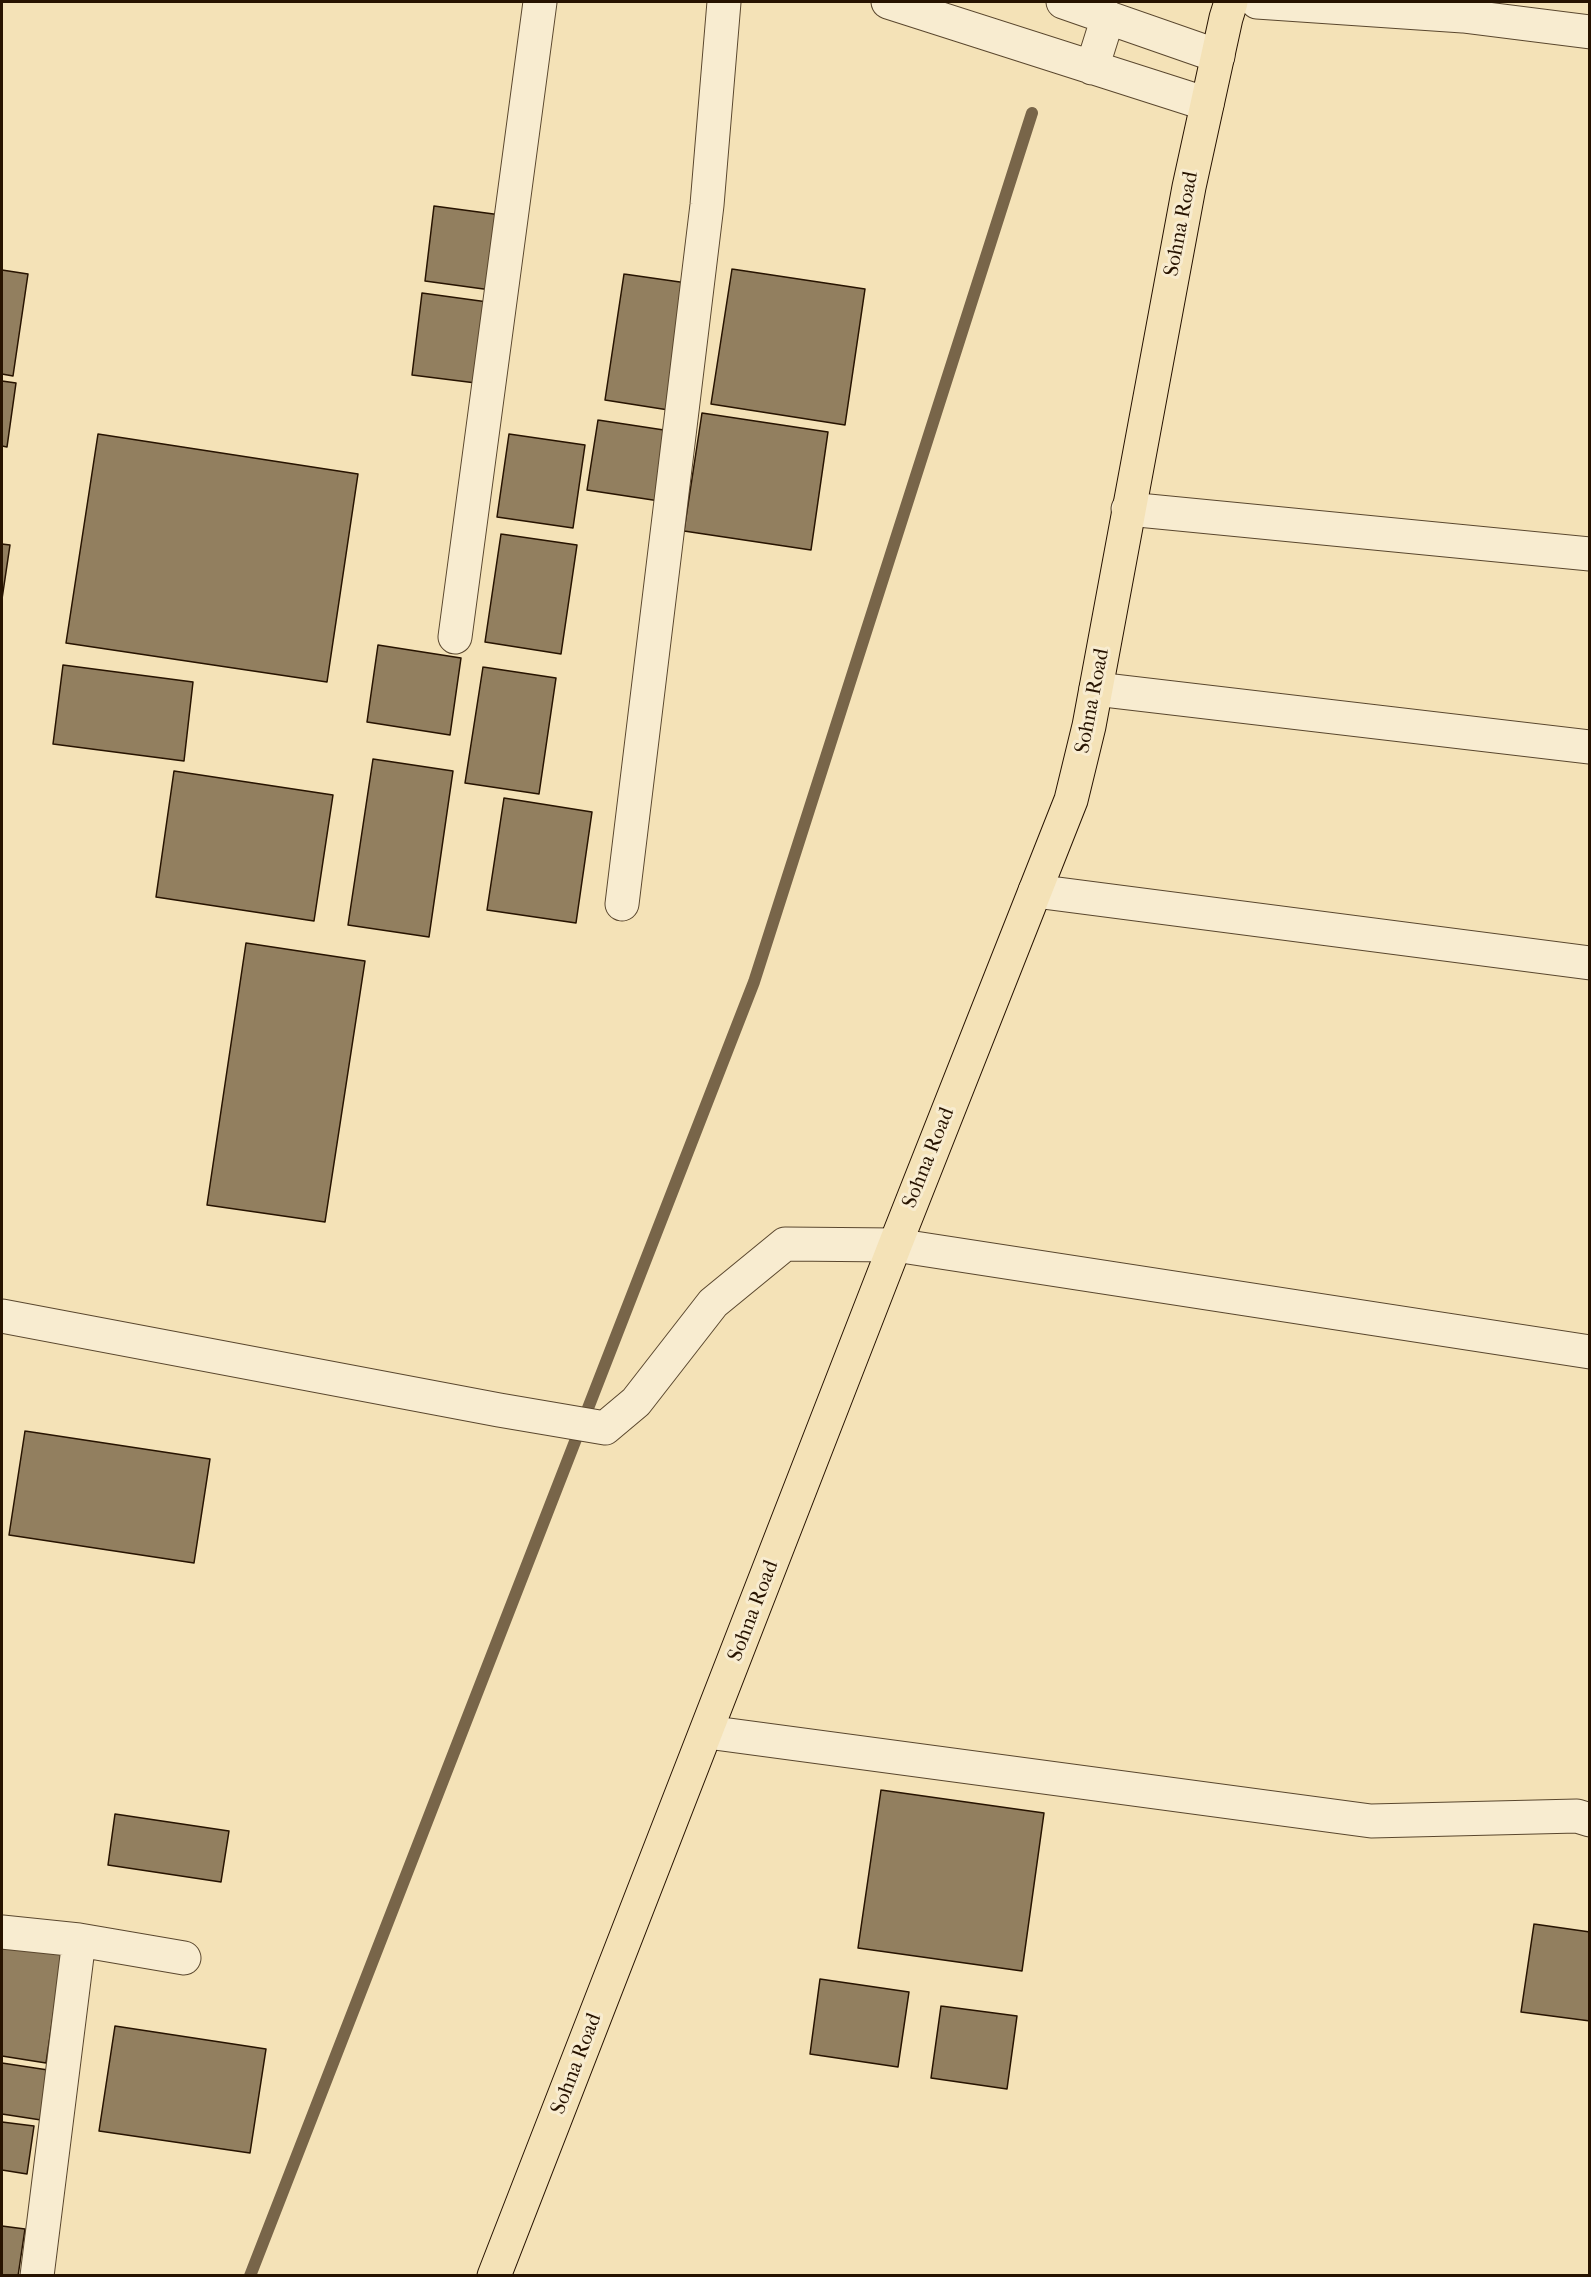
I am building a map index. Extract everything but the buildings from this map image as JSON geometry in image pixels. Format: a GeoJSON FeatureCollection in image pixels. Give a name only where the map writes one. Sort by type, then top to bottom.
{"type":"FeatureCollection","features":[{"type":"Feature","properties":{"kind":"main road","name":"Sohna Road"},"geometry":{"type":"LineString","coordinates":[[494,2276],[895,1245],[1071,800],[1082,762],[1183,220],[1231,2]]}},
{"type":"Feature","properties":{"kind":"street"},"geometry":{"type":"LineString","coordinates":[[455,637],[540,2]]}},
{"type":"Feature","properties":{"kind":"street"},"geometry":{"type":"LineString","coordinates":[[622,904],[701,252],[724,2]]}},
{"type":"Feature","properties":{"kind":"street"},"geometry":{"type":"LineString","coordinates":[[888,2],[1207,104]]}},
{"type":"Feature","properties":{"kind":"street"},"geometry":{"type":"LineString","coordinates":[[1063,2],[1218,56]]}},
{"type":"Feature","properties":{"kind":"street"},"geometry":{"type":"LineString","coordinates":[[1257,2],[1463,9],[1590,32]]}},
{"type":"Feature","properties":{"kind":"street"},"geometry":{"type":"LineString","coordinates":[[1092,68],[1107,17]]}},
{"type":"Feature","properties":{"kind":"street"},"geometry":{"type":"LineString","coordinates":[[1128,508],[1590,554]]}},
{"type":"Feature","properties":{"kind":"street"},"geometry":{"type":"LineString","coordinates":[[1096,689],[1590,747]]}},
{"type":"Feature","properties":{"kind":"street"},"geometry":{"type":"LineString","coordinates":[[1035,891],[1590,963]]}},
{"type":"Feature","properties":{"kind":"street"},"geometry":{"type":"LineString","coordinates":[[2,1316],[605,1428],[636,1402],[713,1303],[785,1245],[895,1245],[1590,1352]]}},
{"type":"Feature","properties":{"kind":"street"},"geometry":{"type":"LineString","coordinates":[[707,1732],[1371,1821],[1577,1816],[1590,1820]]}},
{"type":"Feature","properties":{"kind":"street"},"geometry":{"type":"LineString","coordinates":[[2,1932],[79,1940],[184,1958]]}},
{"type":"Feature","properties":{"kind":"street"},"geometry":{"type":"LineString","coordinates":[[37,2276],[79,1940]]}},
{"type":"Feature","properties":{"kind":"waterway"},"geometry":{"type":"LineString","coordinates":[[250,2276],[754,982],[1032,113]]}}]}
